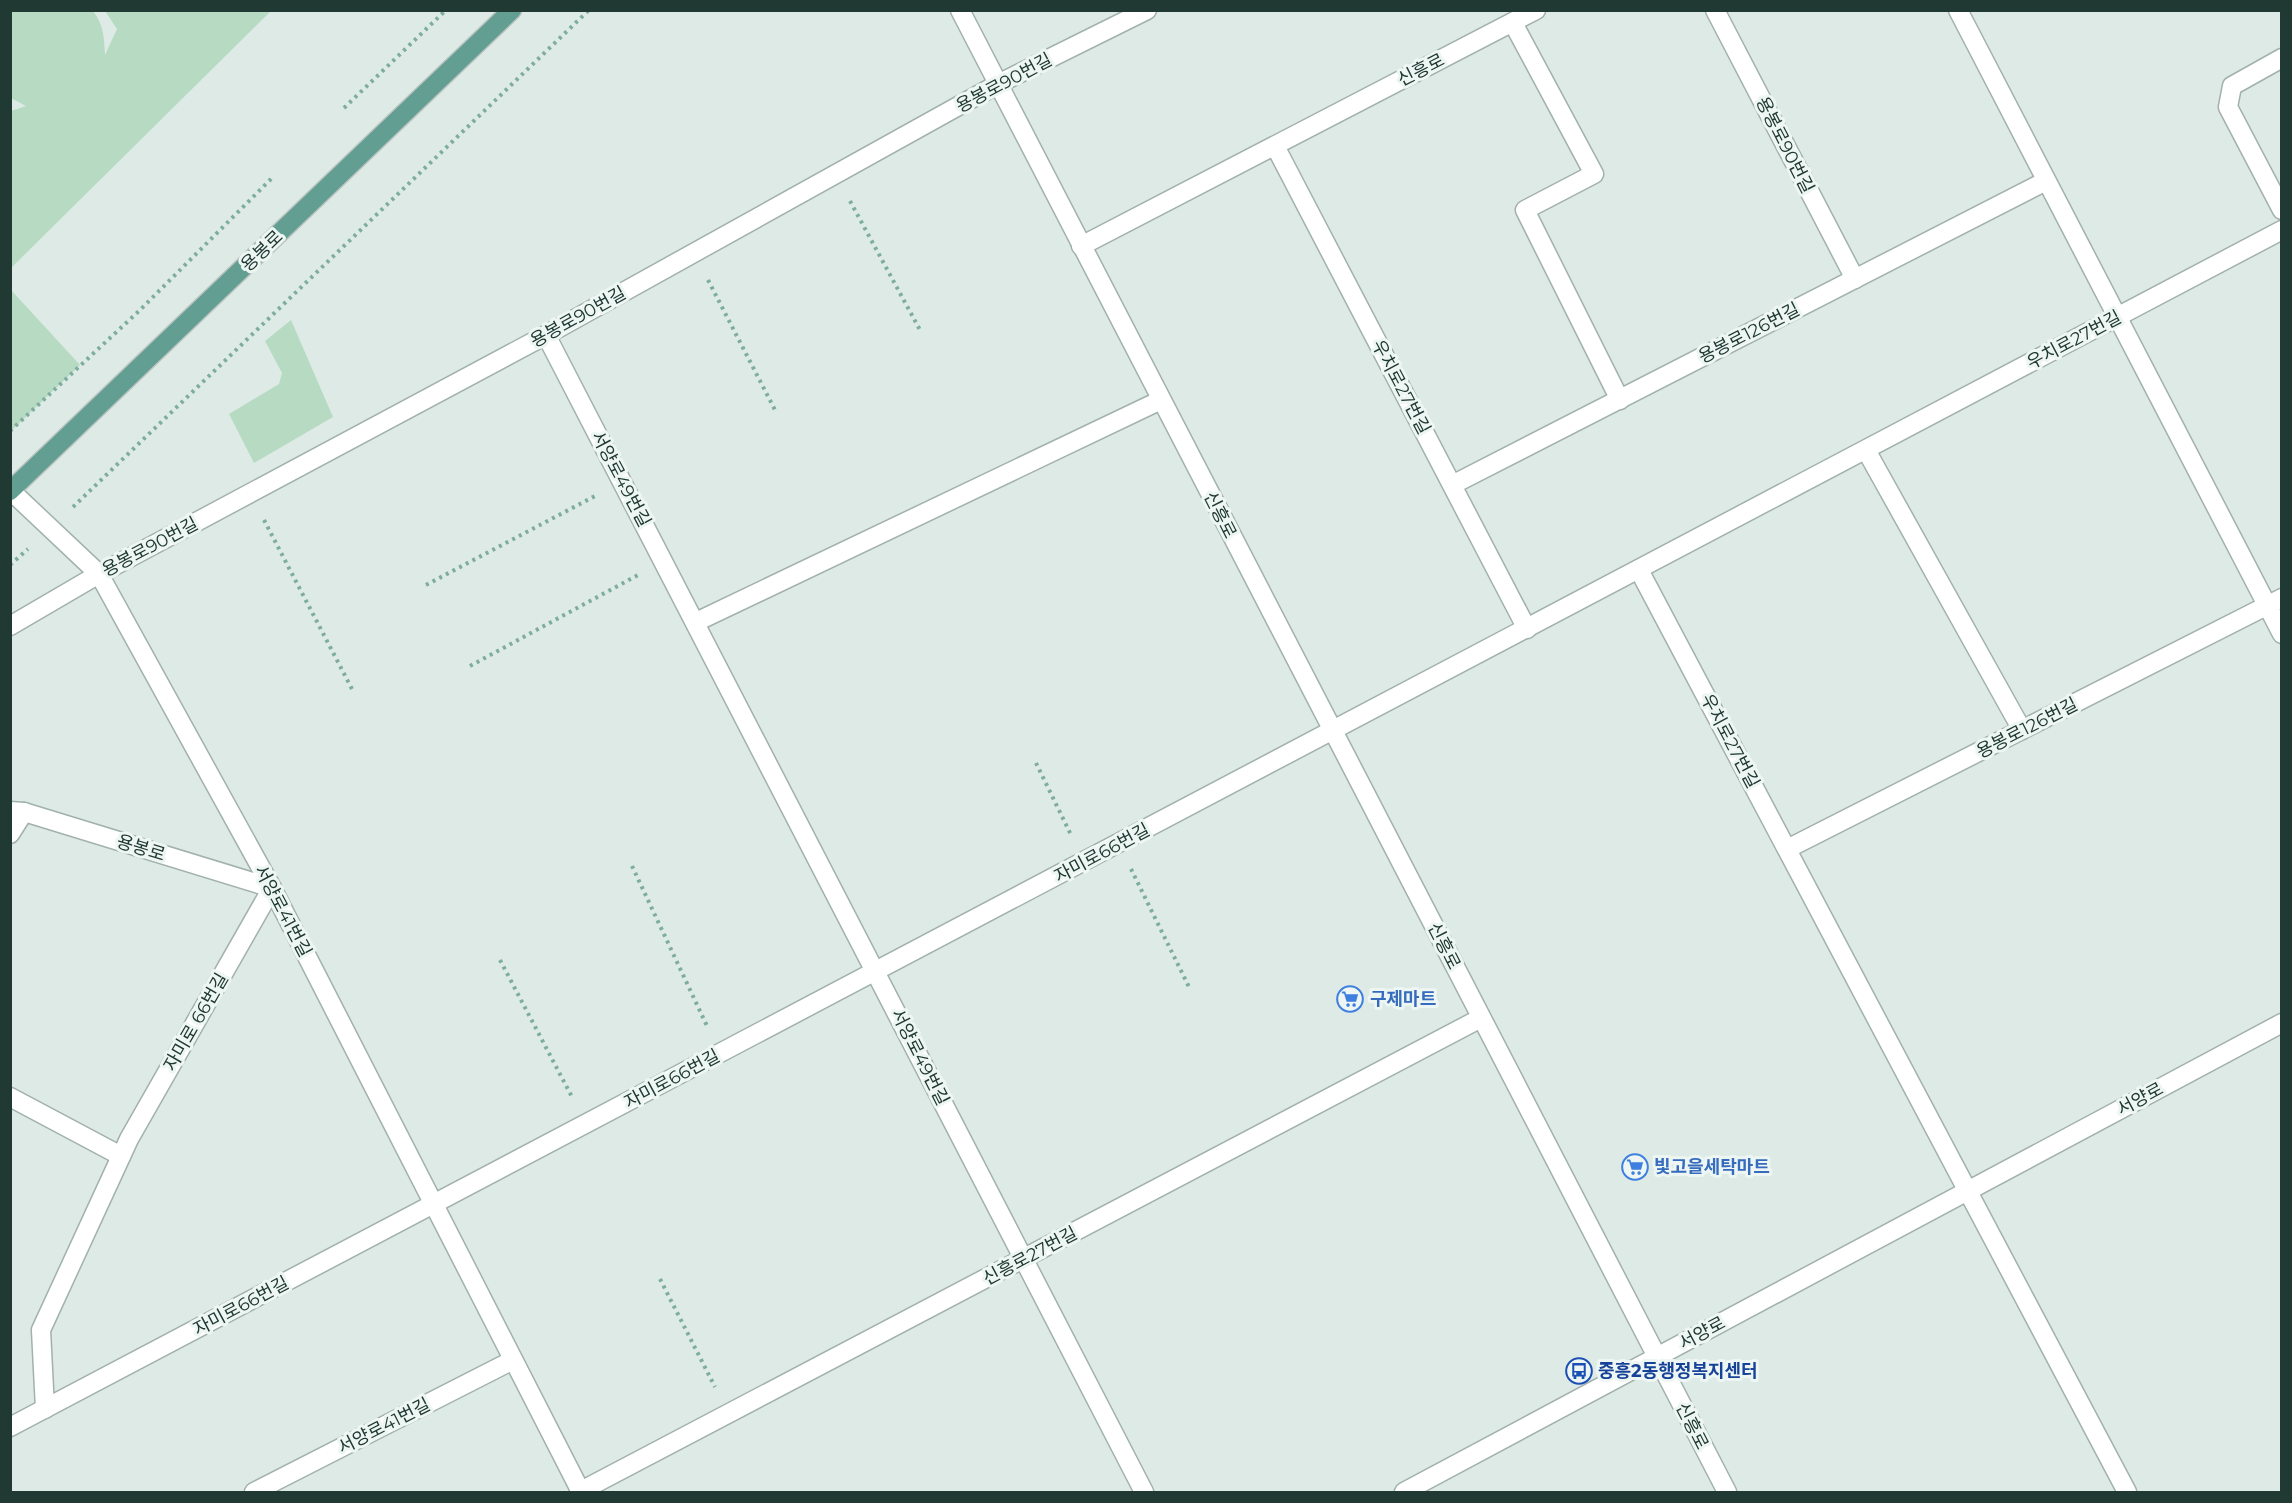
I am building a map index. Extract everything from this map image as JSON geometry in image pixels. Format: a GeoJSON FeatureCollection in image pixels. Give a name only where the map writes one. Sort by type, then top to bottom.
{"type":"FeatureCollection","features":[{"type":"Feature","properties":{"kind":"main road","name":"용봉로"},"geometry":{"type":"LineString","coordinates":[[11,491],[512,10]]}},
{"type":"Feature","properties":{"kind":"street","name":"신흥로"},"geometry":{"type":"LineString","coordinates":[[960,10],[1727,1492]]}},
{"type":"Feature","properties":{"kind":"street","name":"용봉로90번길"},"geometry":{"type":"LineString","coordinates":[[10,626],[99,574],[546,335],[998,84],[1147,10]]}},
{"type":"Feature","properties":{"kind":"street","name":"신흥로"},"geometry":{"type":"LineString","coordinates":[[1081,246],[1536,10]]}},
{"type":"Feature","properties":{"kind":"street","name":"용봉로90번길"},"geometry":{"type":"LineString","coordinates":[[1715,10],[1855,279]]}},
{"type":"Feature","properties":{"kind":"street"},"geometry":{"type":"LineString","coordinates":[[1958,10],[2117,317],[2274,602],[2282,634]]}},
{"type":"Feature","properties":{"kind":"street"},"geometry":{"type":"LineString","coordinates":[[1513,23],[1594,174],[1525,210],[1620,400]]}},
{"type":"Feature","properties":{"kind":"street"},"geometry":{"type":"LineString","coordinates":[[2282,58],[2232,86],[2228,106],[2282,210]]}},
{"type":"Feature","properties":{"kind":"street","name":"우치로27번길"},"geometry":{"type":"LineString","coordinates":[[1275,146],[1527,628]]}},
{"type":"Feature","properties":{"kind":"street","name":"용봉로126번길"},"geometry":{"type":"LineString","coordinates":[[1452,485],[2046,181]]}},
{"type":"Feature","properties":{"kind":"street","name":"우치로27번길"},"geometry":{"type":"LineString","coordinates":[[1333,732],[2282,230]]}},
{"type":"Feature","properties":{"kind":"street","name":"서양로49번길"},"geometry":{"type":"LineString","coordinates":[[546,335],[1144,1492]]}},
{"type":"Feature","properties":{"kind":"street"},"geometry":{"type":"LineString","coordinates":[[696,622],[1161,400]]}},
{"type":"Feature","properties":{"kind":"street"},"geometry":{"type":"LineString","coordinates":[[1866,450],[2022,730]]}},
{"type":"Feature","properties":{"kind":"street","name":"서양로41번길"},"geometry":{"type":"LineString","coordinates":[[11,491],[99,574],[272,888],[580,1492]]}},
{"type":"Feature","properties":{"kind":"street","name":"우치로27번길"},"geometry":{"type":"LineString","coordinates":[[1639,570],[1787,849]]}},
{"type":"Feature","properties":{"kind":"street","name":"용봉로126번길"},"geometry":{"type":"LineString","coordinates":[[1787,849],[2274,602]]}},
{"type":"Feature","properties":{"kind":"street","name":"자미로66번길"},"geometry":{"type":"LineString","coordinates":[[10,1427],[1333,732]]}},
{"type":"Feature","properties":{"kind":"street"},"geometry":{"type":"LineString","coordinates":[[10,834],[17,812]]}},
{"type":"Feature","properties":{"kind":"street","name":"용봉로"},"geometry":{"type":"LineString","coordinates":[[17,812],[272,888]]}},
{"type":"Feature","properties":{"kind":"street"},"geometry":{"type":"LineString","coordinates":[[1787,849],[2127,1492]]}},
{"type":"Feature","properties":{"kind":"street","name":"자미로 66번길"},"geometry":{"type":"LineString","coordinates":[[45,1409],[41,1330],[121,1156],[272,888]]}},
{"type":"Feature","properties":{"kind":"street","name":"신흥로27번길"},"geometry":{"type":"LineString","coordinates":[[580,1492],[1481,1018]]}},
{"type":"Feature","properties":{"kind":"street","name":"서양로"},"geometry":{"type":"LineString","coordinates":[[1404,1492],[2282,1023]]}},
{"type":"Feature","properties":{"kind":"street"},"geometry":{"type":"LineString","coordinates":[[10,1097],[121,1156]]}},
{"type":"Feature","properties":{"kind":"street","name":"서양로41번길"},"geometry":{"type":"LineString","coordinates":[[254,1492],[513,1359]]}},
{"type":"Feature","properties":{"kind":"path"},"geometry":{"type":"LineString","coordinates":[[437,10],[442,15]]}},
{"type":"Feature","properties":{"kind":"path"},"geometry":{"type":"LineString","coordinates":[[344,108],[446,10]]}},
{"type":"Feature","properties":{"kind":"path"},"geometry":{"type":"LineString","coordinates":[[10,565],[154,431],[589,10]]}},
{"type":"Feature","properties":{"kind":"path"},"geometry":{"type":"LineString","coordinates":[[835,174],[920,330]]}},
{"type":"Feature","properties":{"kind":"path"},"geometry":{"type":"LineString","coordinates":[[10,431],[139,311],[274,176]]}},
{"type":"Feature","properties":{"kind":"path"},"geometry":{"type":"LineString","coordinates":[[693,253],[776,410]]}},
{"type":"Feature","properties":{"kind":"path"},"geometry":{"type":"LineString","coordinates":[[426,585],[622,481]]}},
{"type":"Feature","properties":{"kind":"path"},"geometry":{"type":"LineString","coordinates":[[250,493],[352,689]]}},
{"type":"Feature","properties":{"kind":"path"},"geometry":{"type":"LineString","coordinates":[[470,666],[664,561]]}},
{"type":"Feature","properties":{"kind":"path"},"geometry":{"type":"LineString","coordinates":[[1036,763],[1085,862]]}},
{"type":"Feature","properties":{"kind":"path"},"geometry":{"type":"LineString","coordinates":[[1119,844],[1189,987]]}},
{"type":"Feature","properties":{"kind":"path"},"geometry":{"type":"LineString","coordinates":[[632,866],[720,1054]]}},
{"type":"Feature","properties":{"kind":"path"},"geometry":{"type":"LineString","coordinates":[[500,960],[586,1125]]}},
{"type":"Feature","properties":{"kind":"path"},"geometry":{"type":"LineString","coordinates":[[660,1279],[729,1414]]}},
{"type":"Feature","properties":{"kind":"green space"},"geometry":{"type":"Polygon","coordinates":[[[11,10],[93,11],[104,37],[105,55],[117,29],[105,11],[271,11],[11,268],[11,111],[26,106],[11,98],[11,10]]]}},
{"type":"Feature","properties":{"kind":"green space"},"geometry":{"type":"Polygon","coordinates":[[[11,290],[80,365],[11,431],[11,290]]]}},
{"type":"Feature","properties":{"kind":"green space"},"geometry":{"type":"Polygon","coordinates":[[[291,320],[333,417],[254,463],[229,414],[279,384],[282,373],[265,341],[291,320]]]}},
{"type":"Feature","properties":{"kind":"place","name":"구제마트"},"geometry":{"type":"Point","coordinates":[1350,999]}},
{"type":"Feature","properties":{"kind":"place","name":"빛고을세탁마트"},"geometry":{"type":"Point","coordinates":[1635,1167]}},
{"type":"Feature","properties":{"kind":"place","name":"중흥2동행정복지센터"},"geometry":{"type":"Point","coordinates":[1579,1371]}}]}
